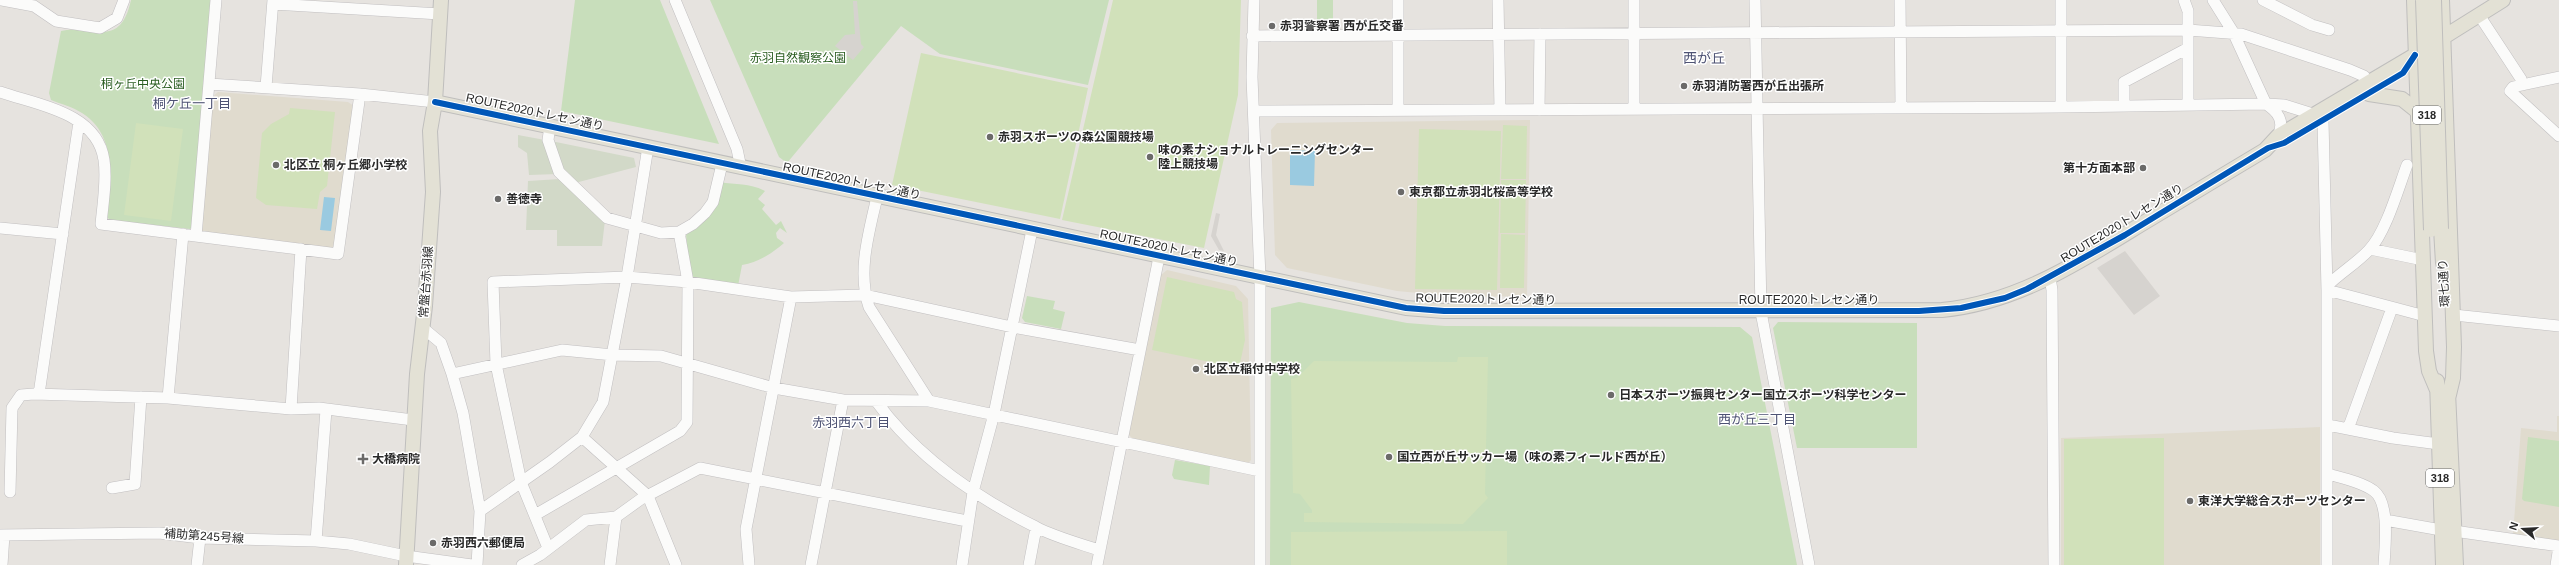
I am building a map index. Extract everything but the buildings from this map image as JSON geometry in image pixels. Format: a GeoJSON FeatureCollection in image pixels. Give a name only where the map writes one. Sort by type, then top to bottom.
{"type":"FeatureCollection","features":[{"type":"Feature","properties":{"kind":"main road"},"geometry":{"type":"LineString","coordinates":[[2414,0],[2425,316],[2429,371],[2437,390]]}},
{"type":"Feature","properties":{"kind":"main road","name":"環七通り"},"geometry":{"type":"LineString","coordinates":[[2423,0],[2436,230],[2448,400],[2448,530],[2443,565]]}},
{"type":"Feature","properties":{"kind":"main road","name":"環七通り"},"geometry":{"type":"LineString","coordinates":[[2434,0],[2437,390],[2439,444],[2448,530],[2456,565]]}},
{"type":"Feature","properties":{"kind":"main road"},"geometry":{"type":"LineString","coordinates":[[2442,0],[2442,38],[2454,315],[2453,378],[2448,400]]}},
{"type":"Feature","properties":{"kind":"main road","name":"ROUTE2020トレセン通り"},"geometry":{"type":"LineString","coordinates":[[435,102],[1388,305],[1426,310],[1761,312],[1961,308],[2005,298],[2050,278],[2268,148],[2284,143],[2320,118],[2369,89],[2403,73],[2415,56],[2503,0]]}},
{"type":"Feature","properties":{"kind":"main road","name":"常盤台赤羽線"},"geometry":{"type":"LineString","coordinates":[[406,560],[413,420],[423,328],[433,192],[430,131],[435,102],[441,7]]}},
{"type":"Feature","properties":{"kind":"main road"},"geometry":{"type":"LineString","coordinates":[[2369,89],[2402,99],[2417,111]]}},
{"type":"Feature","properties":{"kind":"main road","name":"ROUTE2020トレセン通り"},"geometry":{"type":"LineString","coordinates":[[2268,148],[2278,136],[2320,118]]}},
{"type":"Feature","properties":{"kind":"street"},"geometry":{"type":"LineString","coordinates":[[2,0],[34,6],[56,21],[100,28],[117,18],[124,0]]}},
{"type":"Feature","properties":{"kind":"street"},"geometry":{"type":"LineString","coordinates":[[196,236],[216,0]]}},
{"type":"Feature","properties":{"kind":"street"},"geometry":{"type":"LineString","coordinates":[[675,0],[736,149],[740,168]]}},
{"type":"Feature","properties":{"kind":"street"},"geometry":{"type":"LineString","coordinates":[[1254,0],[1252,36],[1260,278],[1260,565]]}},
{"type":"Feature","properties":{"kind":"street"},"geometry":{"type":"LineString","coordinates":[[1398,0],[1398,110]]}},
{"type":"Feature","properties":{"kind":"street"},"geometry":{"type":"LineString","coordinates":[[1498,0],[1500,110]]}},
{"type":"Feature","properties":{"kind":"street"},"geometry":{"type":"LineString","coordinates":[[1634,0],[1634,108]]}},
{"type":"Feature","properties":{"kind":"street"},"geometry":{"type":"LineString","coordinates":[[1755,0],[1761,312],[1809,565]]}},
{"type":"Feature","properties":{"kind":"street"},"geometry":{"type":"LineString","coordinates":[[1900,0],[1901,108]]}},
{"type":"Feature","properties":{"kind":"street"},"geometry":{"type":"LineString","coordinates":[[2061,0],[2061,107]]}},
{"type":"Feature","properties":{"kind":"street"},"geometry":{"type":"LineString","coordinates":[[2184,0],[2188,12],[2188,105]]}},
{"type":"Feature","properties":{"kind":"street"},"geometry":{"type":"LineString","coordinates":[[2213,0],[2233,32],[2266,104],[2281,119],[2281,130],[2278,136]]}},
{"type":"Feature","properties":{"kind":"street"},"geometry":{"type":"LineString","coordinates":[[2220,0],[2232,20],[2233,32]]}},
{"type":"Feature","properties":{"kind":"street"},"geometry":{"type":"LineString","coordinates":[[2263,0],[2312,25],[2329,30]]}},
{"type":"Feature","properties":{"kind":"street"},"geometry":{"type":"LineString","coordinates":[[266,88],[273,2],[441,7]]}},
{"type":"Feature","properties":{"kind":"street"},"geometry":{"type":"LineString","coordinates":[[2479,15],[2521,79],[2522,85]]}},
{"type":"Feature","properties":{"kind":"street"},"geometry":{"type":"LineString","coordinates":[[1252,36],[2188,30],[2233,32],[2350,70],[2364,76],[2369,89]]}},
{"type":"Feature","properties":{"kind":"street"},"geometry":{"type":"LineString","coordinates":[[1539,110],[1540,34]]}},
{"type":"Feature","properties":{"kind":"street"},"geometry":{"type":"LineString","coordinates":[[2124,105],[2124,82],[2188,48]]}},
{"type":"Feature","properties":{"kind":"street"},"geometry":{"type":"LineString","coordinates":[[2559,77],[2514,87],[2510,91],[2559,136]]}},
{"type":"Feature","properties":{"kind":"street"},"geometry":{"type":"LineString","coordinates":[[209,84],[360,94],[435,102]]}},
{"type":"Feature","properties":{"kind":"street"},"geometry":{"type":"LineString","coordinates":[[0,92],[46,106],[80,122],[95,137],[103,152],[104,189],[101,224],[338,254],[360,94]]}},
{"type":"Feature","properties":{"kind":"street"},"geometry":{"type":"LineString","coordinates":[[1255,111],[2061,107],[2266,104],[2284,105],[2320,118],[2327,288],[2327,565]]}},
{"type":"Feature","properties":{"kind":"street"},"geometry":{"type":"LineString","coordinates":[[39,394],[80,122]]}},
{"type":"Feature","properties":{"kind":"street"},"geometry":{"type":"LineString","coordinates":[[550,126],[548,140],[558,172],[607,218],[661,233],[679,232],[693,224],[713,202],[722,164]]}},
{"type":"Feature","properties":{"kind":"street"},"geometry":{"type":"LineString","coordinates":[[480,511],[582,437],[603,402],[613,356],[636,226],[648,147]]}},
{"type":"Feature","properties":{"kind":"street"},"geometry":{"type":"LineString","coordinates":[[2327,288],[2344,269],[2370,249],[2387,218],[2407,165]]}},
{"type":"Feature","properties":{"kind":"street"},"geometry":{"type":"LineString","coordinates":[[877,197],[865,250],[864,294],[869,307],[929,401]]}},
{"type":"Feature","properties":{"kind":"street"},"geometry":{"type":"LineString","coordinates":[[0,228],[63,234]]}},
{"type":"Feature","properties":{"kind":"street"},"geometry":{"type":"LineString","coordinates":[[962,565],[967,521],[994,414],[1032,230]]}},
{"type":"Feature","properties":{"kind":"street"},"geometry":{"type":"LineString","coordinates":[[535,515],[680,431],[687,422],[688,282],[679,232]]}},
{"type":"Feature","properties":{"kind":"street"},"geometry":{"type":"LineString","coordinates":[[168,398],[183,234]]}},
{"type":"Feature","properties":{"kind":"street"},"geometry":{"type":"LineString","coordinates":[[291,409],[302,249]]}},
{"type":"Feature","properties":{"kind":"street"},"geometry":{"type":"LineString","coordinates":[[2370,249],[2423,260]]}},
{"type":"Feature","properties":{"kind":"street"},"geometry":{"type":"LineString","coordinates":[[1097,565],[1159,257]]}},
{"type":"Feature","properties":{"kind":"street"},"geometry":{"type":"LineString","coordinates":[[548,548],[521,482],[496,364],[493,282],[627,277],[688,282],[790,297],[864,294],[1012,327],[1140,350]]}},
{"type":"Feature","properties":{"kind":"street"},"geometry":{"type":"LineString","coordinates":[[2050,278],[2052,290],[2054,565]]}},
{"type":"Feature","properties":{"kind":"street"},"geometry":{"type":"LineString","coordinates":[[2327,288],[2392,308],[2425,316]]}},
{"type":"Feature","properties":{"kind":"street"},"geometry":{"type":"LineString","coordinates":[[749,565],[746,529],[774,388],[790,297]]}},
{"type":"Feature","properties":{"kind":"street"},"geometry":{"type":"LineString","coordinates":[[2348,429],[2392,308]]}},
{"type":"Feature","properties":{"kind":"street"},"geometry":{"type":"LineString","coordinates":[[2454,315],[2559,326]]}},
{"type":"Feature","properties":{"kind":"street"},"geometry":{"type":"LineString","coordinates":[[423,328],[441,343],[463,413],[480,511],[477,565]]}},
{"type":"Feature","properties":{"kind":"street"},"geometry":{"type":"LineString","coordinates":[[452,374],[562,350],[613,356],[661,356],[688,365],[774,388],[843,400],[876,402],[929,401],[1260,470]]}},
{"type":"Feature","properties":{"kind":"street"},"geometry":{"type":"LineString","coordinates":[[10,492],[12,408],[21,395],[39,394],[168,398],[291,409],[326,410],[413,420]]}},
{"type":"Feature","properties":{"kind":"street"},"geometry":{"type":"LineString","coordinates":[[112,488],[135,484],[141,397]]}},
{"type":"Feature","properties":{"kind":"street"},"geometry":{"type":"LineString","coordinates":[[810,565],[843,400]]}},
{"type":"Feature","properties":{"kind":"street"},"geometry":{"type":"LineString","coordinates":[[876,402],[906,437],[974,492],[1036,528],[1099,550]]}},
{"type":"Feature","properties":{"kind":"street"},"geometry":{"type":"LineString","coordinates":[[316,541],[326,410]]}},
{"type":"Feature","properties":{"kind":"street"},"geometry":{"type":"LineString","coordinates":[[2328,425],[2439,444]]}},
{"type":"Feature","properties":{"kind":"street"},"geometry":{"type":"LineString","coordinates":[[582,437],[648,496],[676,565]]}},
{"type":"Feature","properties":{"kind":"street"},"geometry":{"type":"LineString","coordinates":[[522,565],[586,520],[616,517],[648,496],[700,468],[967,521]]}},
{"type":"Feature","properties":{"kind":"street"},"geometry":{"type":"LineString","coordinates":[[2328,474],[2374,490],[2380,498],[2385,520],[2384,565]]}},
{"type":"Feature","properties":{"kind":"street"},"geometry":{"type":"LineString","coordinates":[[610,565],[616,517]]}},
{"type":"Feature","properties":{"kind":"street"},"geometry":{"type":"LineString","coordinates":[[2385,520],[2559,546],[2557,562]]}},
{"type":"Feature","properties":{"kind":"street"},"geometry":{"type":"LineString","coordinates":[[1029,565],[1036,528]]}},
{"type":"Feature","properties":{"kind":"street","name":"補助第245号線"},"geometry":{"type":"LineString","coordinates":[[2,535],[159,533],[200,538],[316,541],[349,544],[406,560],[472,565]]}},
{"type":"Feature","properties":{"kind":"street"},"geometry":{"type":"LineString","coordinates":[[2,535],[2,565]]}},
{"type":"Feature","properties":{"kind":"street"},"geometry":{"type":"LineString","coordinates":[[197,565],[200,538]]}},
{"type":"Feature","properties":{"kind":"shaded area"},"geometry":{"type":"Polygon","coordinates":[[[853,1],[857,1],[861,44],[864,47],[853,60],[835,46],[845,35],[855,34],[853,1]]]}},
{"type":"Feature","properties":{"kind":"shaded area","name":"北区立 桐ヶ丘郷小学校"},"geometry":{"type":"Polygon","coordinates":[[[218,92],[348,102],[354,106],[335,250],[201,232],[213,96],[218,92]]]}},
{"type":"Feature","properties":{"kind":"shaded area","name":"東京都立赤羽北桜高等学校"},"geometry":{"type":"Polygon","coordinates":[[[1530,120],[1527,296],[1461,297],[1397,291],[1287,268],[1275,255],[1271,130],[1277,123],[1530,120]]]}},
{"type":"Feature","properties":{"kind":"shaded area"},"geometry":{"type":"Polygon","coordinates":[[[1216,213],[1220,214],[1216,235],[1224,251],[1219,250],[1211,236],[1216,213]]]}},
{"type":"Feature","properties":{"kind":"shaded area"},"geometry":{"type":"Polygon","coordinates":[[[2125,251],[2160,296],[2134,315],[2097,268],[2125,251]]]}},
{"type":"Feature","properties":{"kind":"shaded area","name":"北区立稲付中学校"},"geometry":{"type":"Polygon","coordinates":[[[1167,270],[1236,286],[1248,299],[1251,460],[1248,463],[1132,438],[1129,435],[1161,275],[1167,270]]]}},
{"type":"Feature","properties":{"kind":"shaded area"},"geometry":{"type":"Polygon","coordinates":[[[2557,416],[2559,416],[2559,541],[2513,535],[2521,428],[2557,432],[2557,416]]]}},
{"type":"Feature","properties":{"kind":"shaded area","name":"東洋大学総合スポーツセンター"},"geometry":{"type":"Polygon","coordinates":[[[2320,427],[2320,565],[2061,565],[2061,438],[2320,427]]]}},
{"type":"Feature","properties":{"kind":"green space","name":"桐ヶ丘中央公園"},"geometry":{"type":"Polygon","coordinates":[[[131,0],[211,0],[193,225],[190,229],[110,220],[107,217],[110,174],[109,160],[107,146],[102,134],[94,123],[82,113],[71,107],[51,100],[49,93],[61,31],[72,30],[103,32],[112,30],[120,25],[126,16],[131,0]]]}},
{"type":"Feature","properties":{"kind":"green space"},"geometry":{"type":"Polygon","coordinates":[[[575,0],[660,0],[719,144],[561,111],[575,0]]]}},
{"type":"Feature","properties":{"kind":"green space","name":"赤羽自然観察公園"},"geometry":{"type":"Polygon","coordinates":[[[710,0],[1109,0],[1088,85],[940,54],[901,26],[787,163],[779,157],[710,0]]]}},
{"type":"Feature","properties":{"kind":"green space","name":"味の素ナショナルトレーニングセンター 陸上競技場"},"geometry":{"type":"Polygon","coordinates":[[[1113,0],[1241,0],[1238,95],[1204,248],[1062,220],[1113,0]]]}},
{"type":"Feature","properties":{"kind":"green space"},"geometry":{"type":"Polygon","coordinates":[[[1317,0],[1333,0],[1333,28],[1317,28],[1317,0]]]}},
{"type":"Feature","properties":{"kind":"green space","name":"赤羽スポーツの森公園競技場"},"geometry":{"type":"Polygon","coordinates":[[[921,53],[1088,88],[1060,219],[892,185],[921,53]]]}},
{"type":"Feature","properties":{"kind":"green space"},"geometry":{"type":"Polygon","coordinates":[[[290,108],[335,112],[327,186],[320,192],[317,209],[266,205],[256,198],[262,133],[271,124],[289,114],[290,108]]]}},
{"type":"Feature","properties":{"kind":"green space"},"geometry":{"type":"Polygon","coordinates":[[[136,123],[183,129],[171,221],[124,215],[136,123]]]}},
{"type":"Feature","properties":{"kind":"green space"},"geometry":{"type":"Polygon","coordinates":[[[1503,125],[1527,126],[1526,179],[1501,179],[1503,125]]]}},
{"type":"Feature","properties":{"kind":"green space"},"geometry":{"type":"Polygon","coordinates":[[[1419,129],[1501,131],[1497,290],[1415,289],[1419,129]]]}},
{"type":"Feature","properties":{"kind":"green space"},"geometry":{"type":"Polygon","coordinates":[[[518,135],[545,140],[557,174],[529,175],[527,153],[518,147],[518,135]]]}},
{"type":"Feature","properties":{"kind":"green space"},"geometry":{"type":"Polygon","coordinates":[[[551,141],[634,158],[636,167],[575,183],[561,171],[551,141]]]}},
{"type":"Feature","properties":{"kind":"green space"},"geometry":{"type":"Polygon","coordinates":[[[560,179],[605,220],[602,246],[557,246],[557,230],[526,230],[528,181],[560,179]]]}},
{"type":"Feature","properties":{"kind":"green space"},"geometry":{"type":"Polygon","coordinates":[[[1501,180],[1526,180],[1525,233],[1500,233],[1501,180]]]}},
{"type":"Feature","properties":{"kind":"green space"},"geometry":{"type":"Polygon","coordinates":[[[720,182],[748,185],[765,191],[758,199],[765,205],[762,209],[776,225],[781,221],[787,233],[780,228],[776,233],[777,238],[784,243],[764,257],[754,262],[742,265],[738,286],[689,276],[686,233],[720,182]]]}},
{"type":"Feature","properties":{"kind":"green space"},"geometry":{"type":"Polygon","coordinates":[[[1501,234],[1525,235],[1524,288],[1500,288],[1501,234]]]}},
{"type":"Feature","properties":{"kind":"green space"},"geometry":{"type":"Polygon","coordinates":[[[1167,277],[1234,292],[1236,299],[1242,302],[1245,340],[1239,368],[1152,350],[1167,277]]]}},
{"type":"Feature","properties":{"kind":"green space"},"geometry":{"type":"Polygon","coordinates":[[[1027,296],[1055,301],[1053,309],[1065,312],[1061,329],[1025,322],[1022,318],[1027,296]]]}},
{"type":"Feature","properties":{"kind":"green space"},"geometry":{"type":"Polygon","coordinates":[[[1299,302],[1407,323],[1445,326],[1740,327],[1752,337],[1797,565],[1270,565],[1271,308],[1299,302]]]}},
{"type":"Feature","properties":{"kind":"green space"},"geometry":{"type":"Polygon","coordinates":[[[1778,322],[1917,323],[1917,448],[1797,448],[1773,328],[1778,322]]]}},
{"type":"Feature","properties":{"kind":"green space","name":"国立西が丘サッカー場（味の素フィールド西が丘）"},"geometry":{"type":"Polygon","coordinates":[[[1458,357],[1488,357],[1485,494],[1488,498],[1463,524],[1304,522],[1304,513],[1312,513],[1312,510],[1300,494],[1293,493],[1291,379],[1297,378],[1314,361],[1457,362],[1458,357]]]}},
{"type":"Feature","properties":{"kind":"green space"},"geometry":{"type":"Polygon","coordinates":[[[2528,437],[2559,441],[2559,507],[2524,501],[2522,499],[2528,437]]]}},
{"type":"Feature","properties":{"kind":"green space"},"geometry":{"type":"Polygon","coordinates":[[[2164,438],[2164,565],[2064,565],[2064,439],[2164,438]]]}},
{"type":"Feature","properties":{"kind":"green space"},"geometry":{"type":"Polygon","coordinates":[[[1175,460],[1210,466],[1209,485],[1174,479],[1172,475],[1175,460]]]}},
{"type":"Feature","properties":{"kind":"green space"},"geometry":{"type":"Polygon","coordinates":[[[1507,531],[1507,565],[1291,565],[1291,532],[1507,531]]]}},
{"type":"Feature","properties":{"kind":"water"},"geometry":{"type":"Polygon","coordinates":[[[1290,150],[1315,151],[1314,186],[1290,185],[1290,150]]]}},
{"type":"Feature","properties":{"kind":"water"},"geometry":{"type":"Polygon","coordinates":[[[324,197],[335,198],[331,231],[320,230],[324,197]]]}},
{"type":"Feature","properties":{"kind":"cycle path"},"geometry":{"type":"LineString","coordinates":[[435,102],[1406,308],[1444,311],[1919,311],[1961,308],[2005,298],[2027,289],[2125,235],[2268,148],[2284,143],[2403,73],[2415,55]]}},
{"type":"Feature","properties":{"kind":"place","name":"赤羽警察署 西が丘交番"},"geometry":{"type":"Point","coordinates":[1272,26]}},
{"type":"Feature","properties":{"kind":"place","name":"赤羽消防署西が丘出張所"},"geometry":{"type":"Point","coordinates":[1684,86]}},
{"type":"Feature","properties":{"kind":"place","name":"赤羽スポーツの森公園競技場"},"geometry":{"type":"Point","coordinates":[990,137]}},
{"type":"Feature","properties":{"kind":"place","name":"味の素ナショナルトレーニングセンター 陸上競技場"},"geometry":{"type":"Point","coordinates":[1150,157]}},
{"type":"Feature","properties":{"kind":"place","name":"北区立 桐ヶ丘郷小学校"},"geometry":{"type":"Point","coordinates":[276,165]}},
{"type":"Feature","properties":{"kind":"place","name":"第十方面本部"},"geometry":{"type":"Point","coordinates":[2143,168]}},
{"type":"Feature","properties":{"kind":"place","name":"東京都立赤羽北桜高等学校"},"geometry":{"type":"Point","coordinates":[1401,192]}},
{"type":"Feature","properties":{"kind":"place","name":"善徳寺"},"geometry":{"type":"Point","coordinates":[498,199]}},
{"type":"Feature","properties":{"kind":"place","name":"北区立稲付中学校"},"geometry":{"type":"Point","coordinates":[1196,369]}},
{"type":"Feature","properties":{"kind":"place","name":"日本スポーツ振興センター国立スポーツ科学センター"},"geometry":{"type":"Point","coordinates":[1611,395]}},
{"type":"Feature","properties":{"kind":"place","name":"国立西が丘サッカー場（味の素フィールド西が丘）"},"geometry":{"type":"Point","coordinates":[1389,457]}},
{"type":"Feature","properties":{"kind":"place","name":"大橋病院"},"geometry":{"type":"Point","coordinates":[363,459]}},
{"type":"Feature","properties":{"kind":"place","name":"東洋大学総合スポーツセンター"},"geometry":{"type":"Point","coordinates":[2190,501]}},
{"type":"Feature","properties":{"kind":"place","name":"赤羽西六郵便局"},"geometry":{"type":"Point","coordinates":[433,543]}},
{"type":"Feature","properties":{"kind":"district","name":"西が丘"},"geometry":{"type":"Point","coordinates":[1704,58]}},
{"type":"Feature","properties":{"kind":"district","name":"桐ケ丘一丁目"},"geometry":{"type":"Point","coordinates":[192,103]}},
{"type":"Feature","properties":{"kind":"district","name":"西が丘三丁目"},"geometry":{"type":"Point","coordinates":[1757,419]}},
{"type":"Feature","properties":{"kind":"district","name":"赤羽西六丁目"},"geometry":{"type":"Point","coordinates":[851,422]}}]}
